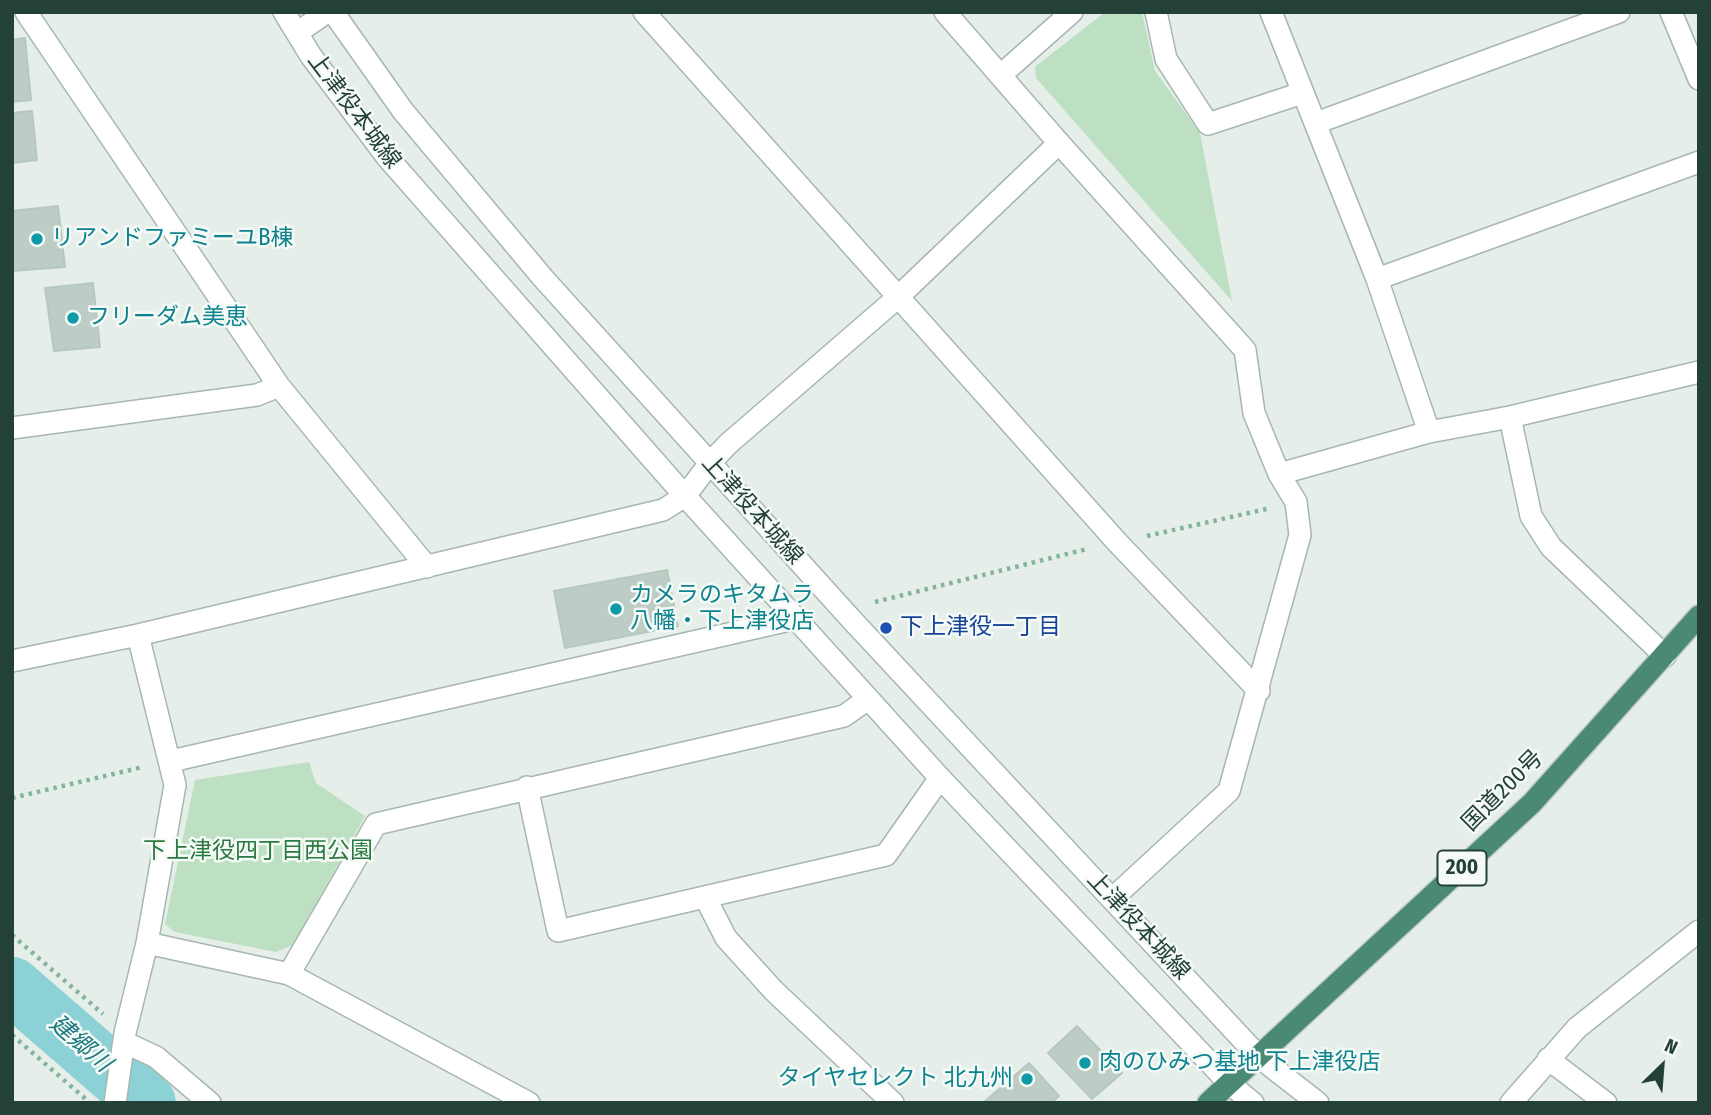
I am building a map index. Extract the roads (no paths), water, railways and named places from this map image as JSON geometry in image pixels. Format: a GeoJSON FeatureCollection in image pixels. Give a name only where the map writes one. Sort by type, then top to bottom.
{"type":"FeatureCollection","features":[{"type":"Feature","properties":{"kind":"highway","name":"国道200号"},"geometry":{"type":"LineString","coordinates":[[1208,1103],[1532,803],[1699,616]]}},
{"type":"Feature","properties":{"kind":"street"},"geometry":{"type":"LineString","coordinates":[[26,12],[279,387],[426,567]]}},
{"type":"Feature","properties":{"kind":"street","name":"上津役本城線"},"geometry":{"type":"LineString","coordinates":[[285,12],[297,33],[387,157],[794,619],[940,778],[1230,1084],[1254,1103]]}},
{"type":"Feature","properties":{"kind":"street"},"geometry":{"type":"LineString","coordinates":[[297,33],[327,12]]}},
{"type":"Feature","properties":{"kind":"street","name":"上津役本城線"},"geometry":{"type":"LineString","coordinates":[[333,12],[403,111],[542,278],[1259,1057],[1318,1103]]}},
{"type":"Feature","properties":{"kind":"street"},"geometry":{"type":"LineString","coordinates":[[644,12],[1117,542],[1259,691]]}},
{"type":"Feature","properties":{"kind":"street"},"geometry":{"type":"LineString","coordinates":[[945,12],[1245,349],[1254,413],[1279,474],[1296,502],[1300,535],[1259,691],[1229,791],[1112,898]]}},
{"type":"Feature","properties":{"kind":"street"},"geometry":{"type":"LineString","coordinates":[[1002,74],[1072,12]]}},
{"type":"Feature","properties":{"kind":"street"},"geometry":{"type":"LineString","coordinates":[[1156,12],[1166,59],[1208,124],[1302,93]]}},
{"type":"Feature","properties":{"kind":"street"},"geometry":{"type":"LineString","coordinates":[[1271,12],[1377,279],[1429,432]]}},
{"type":"Feature","properties":{"kind":"street"},"geometry":{"type":"LineString","coordinates":[[1316,123],[1619,12]]}},
{"type":"Feature","properties":{"kind":"street"},"geometry":{"type":"LineString","coordinates":[[1671,12],[1699,79]]}},
{"type":"Feature","properties":{"kind":"street"},"geometry":{"type":"LineString","coordinates":[[12,661],[138,635],[663,510],[685,496],[727,444],[897,298],[1059,143]]}},
{"type":"Feature","properties":{"kind":"street"},"geometry":{"type":"LineString","coordinates":[[1377,279],[1699,162]]}},
{"type":"Feature","properties":{"kind":"street"},"geometry":{"type":"LineString","coordinates":[[1279,474],[1429,432],[1510,417],[1699,372]]}},
{"type":"Feature","properties":{"kind":"street"},"geometry":{"type":"LineString","coordinates":[[12,428],[257,394],[279,387]]}},
{"type":"Feature","properties":{"kind":"street"},"geometry":{"type":"LineString","coordinates":[[1510,417],[1531,516],[1540,531],[1551,547],[1665,656]]}},
{"type":"Feature","properties":{"kind":"street"},"geometry":{"type":"LineString","coordinates":[[171,761],[794,619]]}},
{"type":"Feature","properties":{"kind":"street"},"geometry":{"type":"LineString","coordinates":[[116,1101],[123,1043],[148,943],[175,785],[138,635]]}},
{"type":"Feature","properties":{"kind":"street"},"geometry":{"type":"LineString","coordinates":[[289,974],[376,824],[844,716],[868,699]]}},
{"type":"Feature","properties":{"kind":"street"},"geometry":{"type":"LineString","coordinates":[[527,787],[558,931],[886,855],[940,778]]}},
{"type":"Feature","properties":{"kind":"street"},"geometry":{"type":"LineString","coordinates":[[705,897],[726,937],[774,991],[881,1099]]}},
{"type":"Feature","properties":{"kind":"street"},"geometry":{"type":"LineString","coordinates":[[1511,1103],[1577,1028],[1699,931]]}},
{"type":"Feature","properties":{"kind":"street"},"geometry":{"type":"LineString","coordinates":[[148,943],[289,974],[529,1103]]}},
{"type":"Feature","properties":{"kind":"street"},"geometry":{"type":"LineString","coordinates":[[123,1043],[156,1057],[211,1103]]}},
{"type":"Feature","properties":{"kind":"street"},"geometry":{"type":"LineString","coordinates":[[1548,1059],[1606,1103]]}},
{"type":"Feature","properties":{"kind":"water"},"geometry":{"type":"Polygon","coordinates":[[[12,968],[108,1055],[102,1079],[12,1000],[12,968]]]}},
{"type":"Feature","properties":{"kind":"waterway","name":"建郷川"},"geometry":{"type":"LineString","coordinates":[[12,986],[147,1103]]}},
{"type":"Feature","properties":{"kind":"place","name":"リアンドファミーユB棟"},"geometry":{"type":"Point","coordinates":[37,239]}},
{"type":"Feature","properties":{"kind":"place","name":"フリーダム美恵"},"geometry":{"type":"Point","coordinates":[73,318]}},
{"type":"Feature","properties":{"kind":"place","name":"カメラのキタムラ 八幡・下上津役店"},"geometry":{"type":"Point","coordinates":[616,609]}},
{"type":"Feature","properties":{"kind":"place","name":"下上津役一丁目"},"geometry":{"type":"Point","coordinates":[886,628]}},
{"type":"Feature","properties":{"kind":"place","name":"肉のひみつ基地 下上津役店"},"geometry":{"type":"Point","coordinates":[1085,1063]}},
{"type":"Feature","properties":{"kind":"place","name":"タイヤセレクト 北九州"},"geometry":{"type":"Point","coordinates":[1027,1079]}},
{"type":"Feature","properties":{"kind":"park label","name":"下上津役四丁目西公園"},"geometry":{"type":"Point","coordinates":[258,852]}}]}
